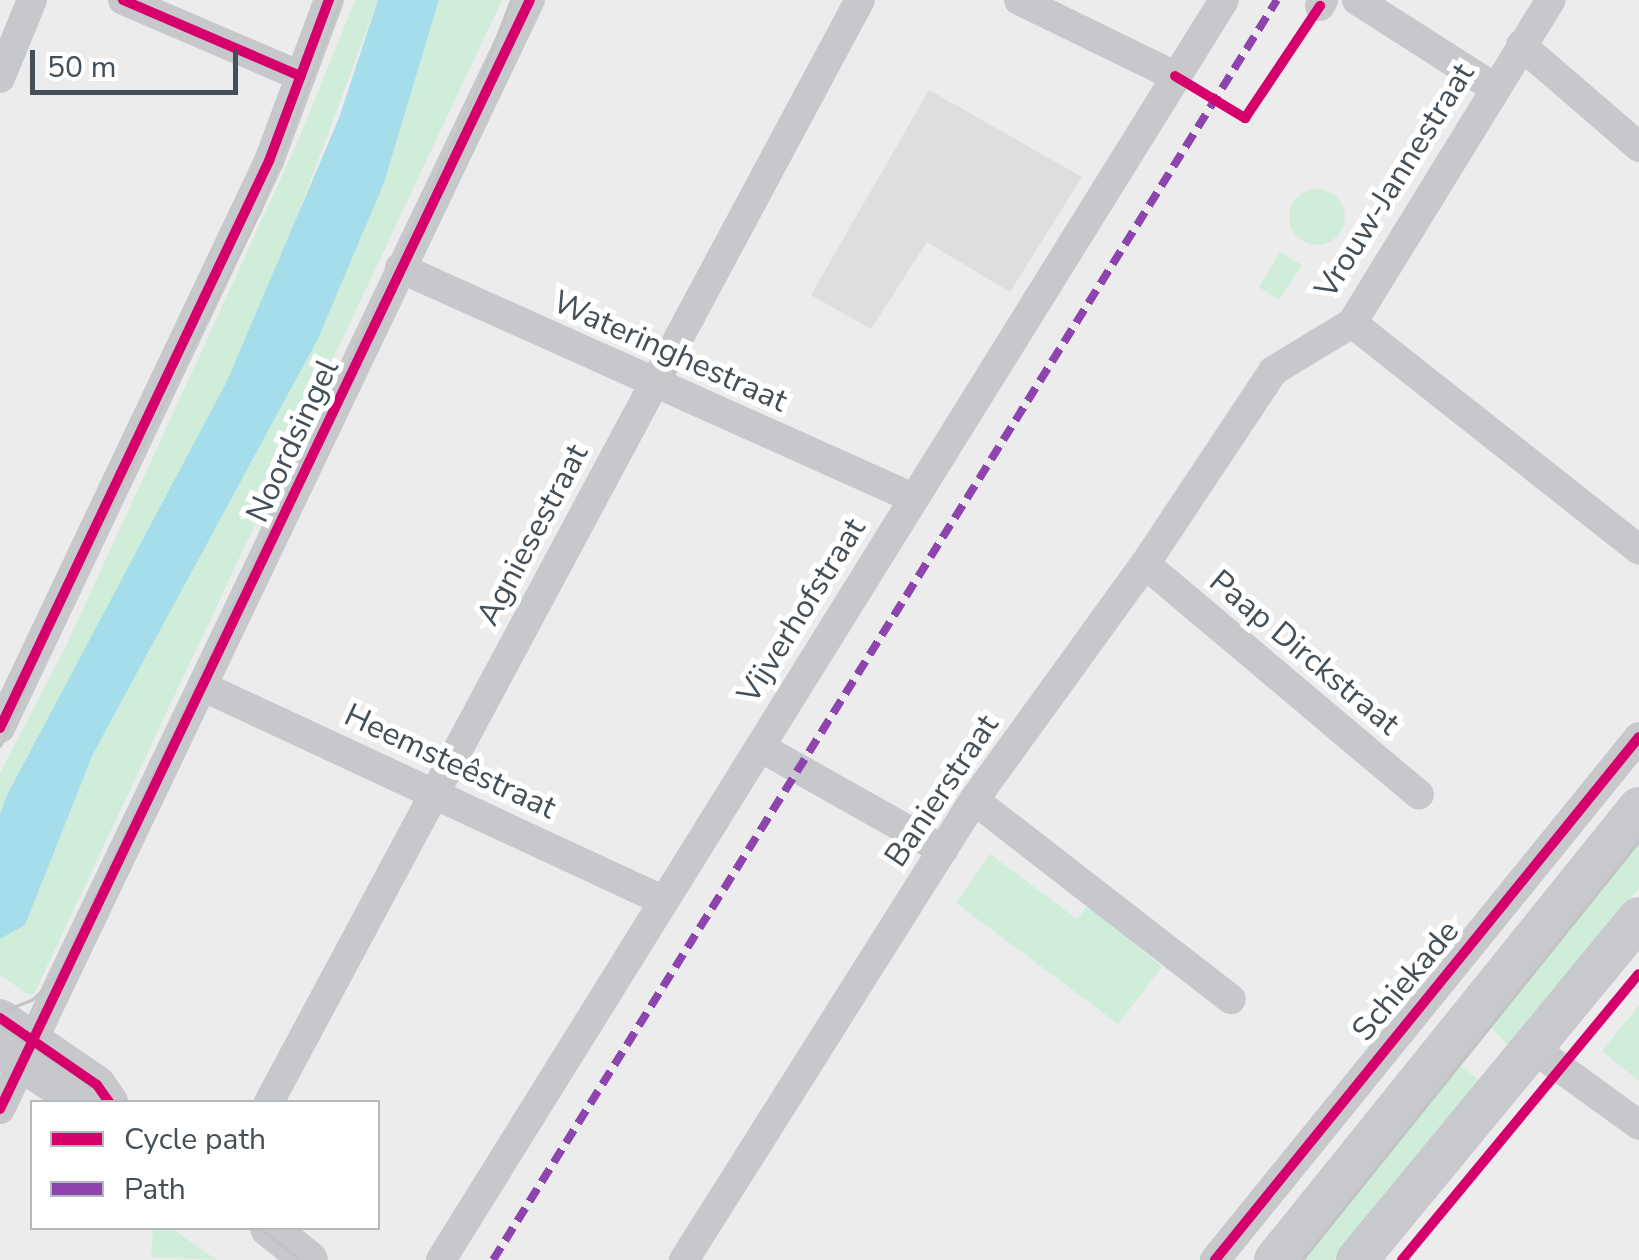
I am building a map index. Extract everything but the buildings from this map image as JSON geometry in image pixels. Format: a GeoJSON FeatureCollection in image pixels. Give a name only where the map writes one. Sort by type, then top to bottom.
{"type":"FeatureCollection","features":[{"type":"Feature","properties":{"kind":"main road"},"geometry":{"type":"LineString","coordinates":[[1275,1260],[1639,808]]}},
{"type":"Feature","properties":{"kind":"main road"},"geometry":{"type":"LineString","coordinates":[[1357,1260],[1639,918]]}},
{"type":"Feature","properties":{"kind":"street"},"geometry":{"type":"LineString","coordinates":[[0,78],[32,0]]}},
{"type":"Feature","properties":{"kind":"street"},"geometry":{"type":"LineString","coordinates":[[123,0],[300,76]]}},
{"type":"Feature","properties":{"kind":"street"},"geometry":{"type":"LineString","coordinates":[[0,728],[270,161],[329,0]]}},
{"type":"Feature","properties":{"kind":"street","name":"Noordsingel"},"geometry":{"type":"LineString","coordinates":[[0,1108],[20,1052],[206,688],[400,268],[530,0]]}},
{"type":"Feature","properties":{"kind":"street","name":"Agniesestraat"},"geometry":{"type":"LineString","coordinates":[[270,1100],[860,0]]}},
{"type":"Feature","properties":{"kind":"street"},"geometry":{"type":"LineString","coordinates":[[1020,0],[1175,76]]}},
{"type":"Feature","properties":{"kind":"street","name":"Vijverhofstraat"},"geometry":{"type":"LineString","coordinates":[[442,1260],[1224,0]]}},
{"type":"Feature","properties":{"kind":"street"},"geometry":{"type":"LineString","coordinates":[[1357,0],[1492,87]]}},
{"type":"Feature","properties":{"kind":"street","name":"Vrouw-Jannestraat"},"geometry":{"type":"LineString","coordinates":[[1273,372],[1352,323],[1492,87],[1550,0]]}},
{"type":"Feature","properties":{"kind":"street"},"geometry":{"type":"LineString","coordinates":[[1521,46],[1639,147]]}},
{"type":"Feature","properties":{"kind":"street","name":"Wateringhestraat"},"geometry":{"type":"LineString","coordinates":[[400,268],[913,498]]}},
{"type":"Feature","properties":{"kind":"street"},"geometry":{"type":"LineString","coordinates":[[1352,323],[1639,550]]}},
{"type":"Feature","properties":{"kind":"street","name":"Banierstraat"},"geometry":{"type":"LineString","coordinates":[[684,1260],[974,800],[1145,564],[1273,372]]}},
{"type":"Feature","properties":{"kind":"street","name":"Paap Dirckstraat"},"geometry":{"type":"LineString","coordinates":[[1145,564],[1419,796]]}},
{"type":"Feature","properties":{"kind":"street","name":"Heemsteêstraat"},"geometry":{"type":"LineString","coordinates":[[206,688],[664,901]]}},
{"type":"Feature","properties":{"kind":"street","name":"Schiekade"},"geometry":{"type":"LineString","coordinates":[[1215,1260],[1639,737]]}},
{"type":"Feature","properties":{"kind":"street"},"geometry":{"type":"LineString","coordinates":[[760,747],[943,850]]}},
{"type":"Feature","properties":{"kind":"street"},"geometry":{"type":"LineString","coordinates":[[974,800],[1231,999]]}},
{"type":"Feature","properties":{"kind":"street"},"geometry":{"type":"LineString","coordinates":[[0,1018],[20,1052],[80,1100]]}},
{"type":"Feature","properties":{"kind":"street"},"geometry":{"type":"LineString","coordinates":[[1530,1046],[1639,1125]]}},
{"type":"Feature","properties":{"kind":"street"},"geometry":{"type":"LineString","coordinates":[[20,1052],[97,1085],[108,1100]]}},
{"type":"Feature","properties":{"kind":"street"},"geometry":{"type":"LineString","coordinates":[[272,1230],[309,1260]]}},
{"type":"Feature","properties":{"kind":"shaded area"},"geometry":{"type":"Polygon","coordinates":[[[929,90],[1082,177],[1010,292],[927,242],[871,329],[811,295],[929,90]]]}},
{"type":"Feature","properties":{"kind":"green space"},"geometry":{"type":"Polygon","coordinates":[[[355,0],[378,0],[274,278],[227,381],[0,815],[0,773],[67,644],[298,141],[355,0]]]}},
{"type":"Feature","properties":{"kind":"green space"},"geometry":{"type":"Polygon","coordinates":[[[439,0],[502,0],[34,994],[27,994],[0,975],[0,939],[38,883],[93,754],[318,339],[384,183],[439,0]]]}},
{"type":"Feature","properties":{"kind":"green space"},"geometry":{"type":"Polygon","coordinates":[[[1317,189],[1336,198],[1345,217],[1336,236],[1317,245],[1298,236],[1289,217],[1298,198],[1317,189]]]}},
{"type":"Feature","properties":{"kind":"green space"},"geometry":{"type":"Polygon","coordinates":[[[1280,252],[1302,265],[1279,300],[1259,287],[1280,252]]]}},
{"type":"Feature","properties":{"kind":"green space"},"geometry":{"type":"Polygon","coordinates":[[[1639,823],[1639,888],[1510,1048],[1482,1017],[1639,823]]]}},
{"type":"Feature","properties":{"kind":"green space"},"geometry":{"type":"Polygon","coordinates":[[[990,854],[1077,919],[1088,905],[1162,967],[1118,1024],[956,903],[990,854]]]}},
{"type":"Feature","properties":{"kind":"green space"},"geometry":{"type":"Polygon","coordinates":[[[1639,1005],[1639,1081],[1602,1051],[1639,1005]]]}},
{"type":"Feature","properties":{"kind":"green space"},"geometry":{"type":"Polygon","coordinates":[[[1451,1058],[1481,1082],[1335,1260],[1291,1260],[1451,1058]]]}},
{"type":"Feature","properties":{"kind":"green space"},"geometry":{"type":"Polygon","coordinates":[[[153,1230],[174,1230],[217,1260],[151,1257],[153,1230]]]}},
{"type":"Feature","properties":{"kind":"water"},"geometry":{"type":"Polygon","coordinates":[[[378,0],[439,0],[384,183],[318,339],[93,754],[25,925],[0,939],[0,815],[6,797],[227,381],[339,118],[378,0]]]}},
{"type":"Feature","properties":{"kind":"tram line"},"geometry":{"type":"LineString","coordinates":[[0,746],[49,632],[260,211],[340,0]]}},
{"type":"Feature","properties":{"kind":"tram line"},"geometry":{"type":"LineString","coordinates":[[0,1012],[32,1000],[58,975],[474,96],[511,0]]}},
{"type":"Feature","properties":{"kind":"tram line"},"geometry":{"type":"LineString","coordinates":[[1302,1260],[1639,841]]}},
{"type":"Feature","properties":{"kind":"tram line"},"geometry":{"type":"LineString","coordinates":[[0,1025],[112,1100]]}},
{"type":"Feature","properties":{"kind":"tram line"},"geometry":{"type":"LineString","coordinates":[[263,1230],[301,1260]]}},
{"type":"Feature","properties":{"kind":"marked path"},"geometry":{"type":"LineString","coordinates":[[493,1260],[1277,0]]}},
{"type":"Feature","properties":{"kind":"cycle path"},"geometry":{"type":"LineString","coordinates":[[123,0],[300,76]]}},
{"type":"Feature","properties":{"kind":"cycle path"},"geometry":{"type":"LineString","coordinates":[[0,728],[269,161],[329,0]]}},
{"type":"Feature","properties":{"kind":"cycle path"},"geometry":{"type":"LineString","coordinates":[[0,1109],[530,0]]}},
{"type":"Feature","properties":{"kind":"cycle path"},"geometry":{"type":"LineString","coordinates":[[1175,76],[1245,118],[1320,6]]}},
{"type":"Feature","properties":{"kind":"cycle path"},"geometry":{"type":"LineString","coordinates":[[1215,1260],[1639,737]]}},
{"type":"Feature","properties":{"kind":"cycle path"},"geometry":{"type":"LineString","coordinates":[[1402,1260],[1639,974]]}},
{"type":"Feature","properties":{"kind":"cycle path"},"geometry":{"type":"LineString","coordinates":[[0,1018],[97,1085],[108,1100]]}}]}
